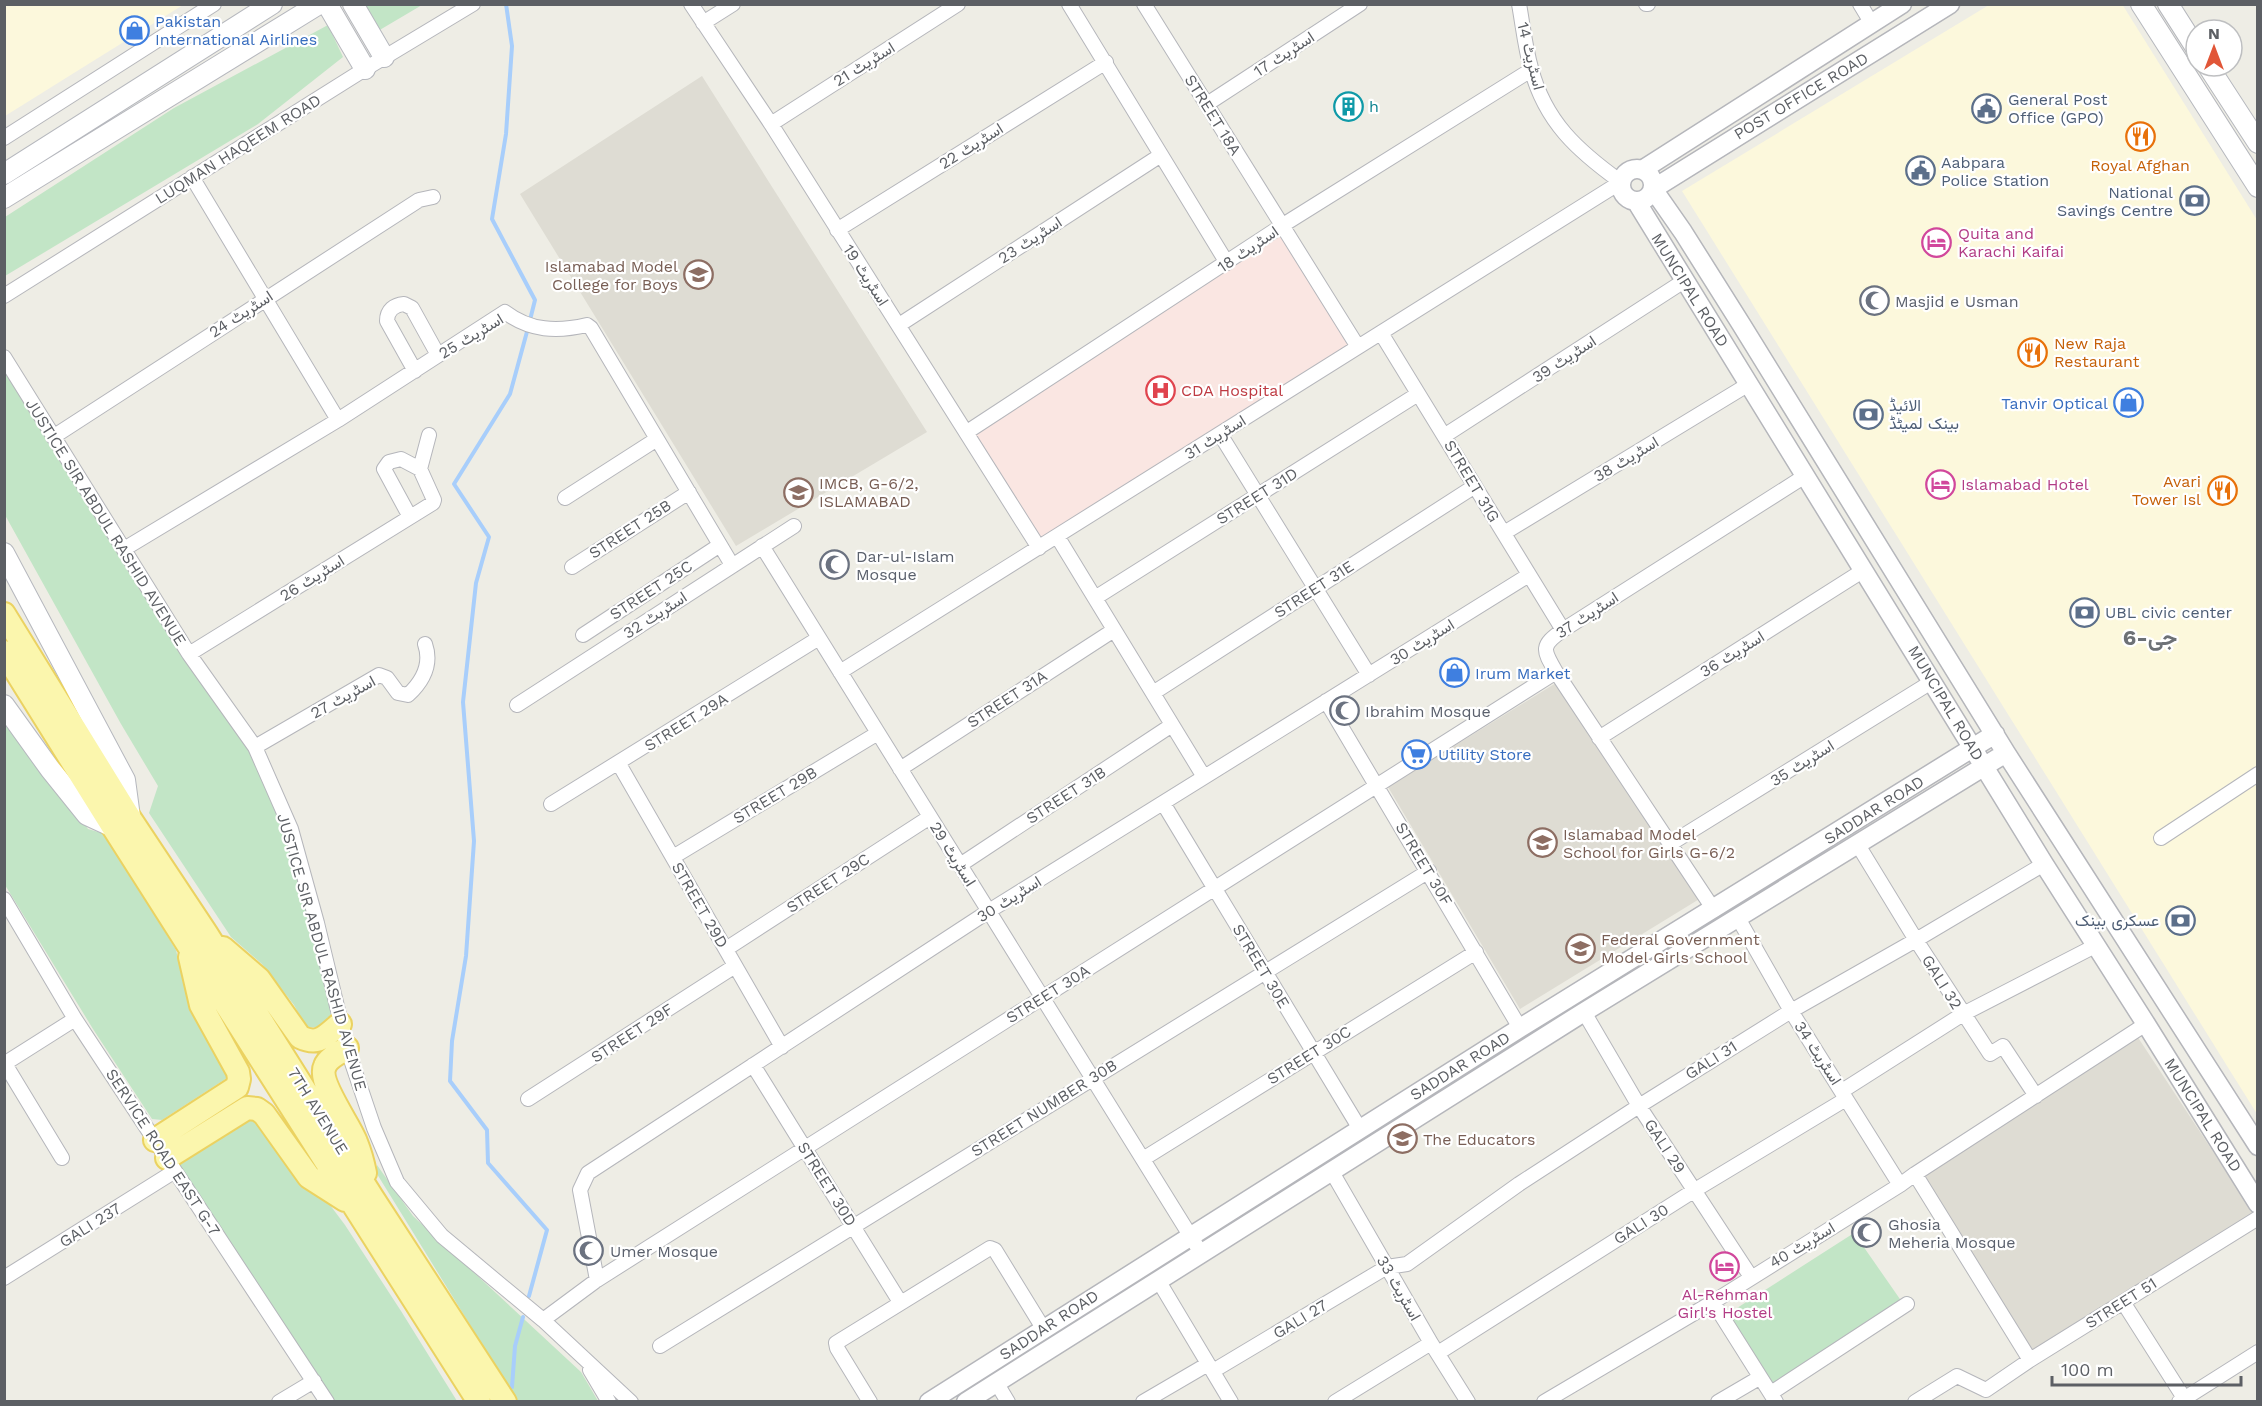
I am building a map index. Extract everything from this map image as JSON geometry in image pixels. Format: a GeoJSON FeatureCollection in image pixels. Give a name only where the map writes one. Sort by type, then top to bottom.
{"type":"FeatureCollection","features":[{"type":"Feature","properties":{"kind":"main road"},"geometry":{"type":"LineString","coordinates":[[4,174],[272,4]]}},
{"type":"Feature","properties":{"kind":"main road"},"geometry":{"type":"LineString","coordinates":[[4,198],[319,4]]}},
{"type":"Feature","properties":{"kind":"main road"},"geometry":{"type":"LineString","coordinates":[[327,4],[365,69]]}},
{"type":"Feature","properties":{"kind":"main road"},"geometry":{"type":"LineString","coordinates":[[353,4],[384,57]]}},
{"type":"Feature","properties":{"kind":"main road"},"geometry":{"type":"LineString","coordinates":[[2141,4],[2258,187]]}},
{"type":"Feature","properties":{"kind":"main road"},"geometry":{"type":"LineString","coordinates":[[2168,4],[2184,29]]}},
{"type":"Feature","properties":{"kind":"main road"},"geometry":{"type":"LineString","coordinates":[[2216,78],[2258,143]]}},
{"type":"Feature","properties":{"kind":"main road"},"geometry":{"type":"LineString","coordinates":[[4,553],[125,780],[122,824]]}},
{"type":"Feature","properties":{"kind":"main road"},"geometry":{"type":"LineString","coordinates":[[4,614],[122,824]]}},
{"type":"Feature","properties":{"kind":"main road"},"geometry":{"type":"LineString","coordinates":[[4,652],[122,824]]}},
{"type":"Feature","properties":{"kind":"main road"},"geometry":{"type":"LineString","coordinates":[[4,705],[50,769],[87,815],[122,824]]}},
{"type":"Feature","properties":{"kind":"main road","name":"7TH AVENUE"},"geometry":{"type":"LineString","coordinates":[[122,824],[362,1201],[479,1401]]}},
{"type":"Feature","properties":{"kind":"main road"},"geometry":{"type":"LineString","coordinates":[[196,938],[259,979],[300,1037],[309,1041],[319,1040],[340,1024]]}},
{"type":"Feature","properties":{"kind":"main road"},"geometry":{"type":"LineString","coordinates":[[166,1156],[237,1087],[239,1079],[238,1072],[201,1005],[196,938]]}},
{"type":"Feature","properties":{"kind":"main road"},"geometry":{"type":"LineString","coordinates":[[346,1048],[329,1060],[323,1073],[326,1084],[356,1141],[362,1201]]}},
{"type":"Feature","properties":{"kind":"main road"},"geometry":{"type":"LineString","coordinates":[[166,1156],[247,1108],[256,1108],[264,1114],[309,1177],[362,1201]]}},
{"type":"Feature","properties":{"kind":"main road","name":"7TH AVENUE"},"geometry":{"type":"LineString","coordinates":[[362,1201],[505,1401]]}},
{"type":"Feature","properties":{"kind":"street"},"geometry":{"type":"LineString","coordinates":[[4,138],[214,4]]}},
{"type":"Feature","properties":{"kind":"street","name":"LUQMAN HAQEEM ROAD"},"geometry":{"type":"LineString","coordinates":[[4,296],[384,57],[473,4]]}},
{"type":"Feature","properties":{"kind":"street","name":"اسٹریٹ 19"},"geometry":{"type":"LineString","coordinates":[[691,4],[771,124],[1039,548]]}},
{"type":"Feature","properties":{"kind":"street"},"geometry":{"type":"LineString","coordinates":[[703,23],[734,4]]}},
{"type":"Feature","properties":{"kind":"street","name":"اسٹریٹ 21"},"geometry":{"type":"LineString","coordinates":[[771,124],[958,4]]}},
{"type":"Feature","properties":{"kind":"street"},"geometry":{"type":"LineString","coordinates":[[1069,4],[1227,263]]}},
{"type":"Feature","properties":{"kind":"street","name":"STREET 18A"},"geometry":{"type":"LineString","coordinates":[[1144,4],[1358,347]]}},
{"type":"Feature","properties":{"kind":"street","name":"اسٹریٹ 17"},"geometry":{"type":"LineString","coordinates":[[1207,104],[1360,4]]}},
{"type":"Feature","properties":{"kind":"street","name":"اسٹریٹ 14"},"geometry":{"type":"LineString","coordinates":[[1519,4],[1531,70],[1543,103],[1570,140],[1587,157],[1621,182]]}},
{"type":"Feature","properties":{"kind":"street"},"geometry":{"type":"LineString","coordinates":[[1860,4],[1872,24]]}},
{"type":"Feature","properties":{"kind":"street","name":"POST OFFICE ROAD"},"geometry":{"type":"LineString","coordinates":[[1642,170],[1902,4]]}},
{"type":"Feature","properties":{"kind":"street","name":"POST OFFICE ROAD"},"geometry":{"type":"LineString","coordinates":[[1653,189],[1950,4]]}},
{"type":"Feature","properties":{"kind":"street","name":"اسٹریٹ 22"},"geometry":{"type":"LineString","coordinates":[[837,230],[1106,62]]}},
{"type":"Feature","properties":{"kind":"street","name":"اسٹریٹ 18"},"geometry":{"type":"LineString","coordinates":[[967,432],[1282,225],[1531,70]]}},
{"type":"Feature","properties":{"kind":"street","name":"اسٹریٹ 23"},"geometry":{"type":"LineString","coordinates":[[898,325],[1161,155]]}},
{"type":"Feature","properties":{"kind":"street"},"geometry":{"type":"LineString","coordinates":[[1653,189],[1644,200],[1636,201],[1622,193],[1621,182],[1631,170],[1642,170],[1653,180],[1653,189],[1736,315],[2006,753],[2255,1137],[2225,1151]]}},
{"type":"Feature","properties":{"kind":"street"},"geometry":{"type":"LineString","coordinates":[[1671,214],[1669,198],[1676,175]]}},
{"type":"Feature","properties":{"kind":"street"},"geometry":{"type":"LineString","coordinates":[[192,177],[338,420]]}},
{"type":"Feature","properties":{"kind":"street","name":"اسٹریٹ 31"},"geometry":{"type":"LineString","coordinates":[[840,672],[1621,182]]}},
{"type":"Feature","properties":{"kind":"street","name":"اسٹریٹ 24"},"geometry":{"type":"LineString","coordinates":[[53,437],[419,200],[433,198]]}},
{"type":"Feature","properties":{"kind":"street","name":"MUNCIPAL ROAD"},"geometry":{"type":"LineString","coordinates":[[1636,201],[2095,946],[2225,1151],[2252,1180],[2258,1204]]}},
{"type":"Feature","properties":{"kind":"street","name":"اسٹریٹ 39"},"geometry":{"type":"LineString","coordinates":[[1444,436],[1684,282]]}},
{"type":"Feature","properties":{"kind":"street"},"geometry":{"type":"LineString","coordinates":[[415,371],[387,321],[387,315],[391,309],[404,304],[412,309],[438,355]]}},
{"type":"Feature","properties":{"kind":"street","name":"اسٹریٹ 25"},"geometry":{"type":"LineString","coordinates":[[124,549],[338,420],[505,312],[520,323],[547,329],[567,330],[587,326],[591,328],[732,566]]}},
{"type":"Feature","properties":{"kind":"street","name":"STREET 31G"},"geometry":{"type":"LineString","coordinates":[[1381,333],[1563,630]]}},
{"type":"Feature","properties":{"kind":"street","name":"JUSTICE SIR ABDUL RASHID AVENUE"},"geometry":{"type":"LineString","coordinates":[[4,357],[189,654],[255,747],[291,829],[317,923],[346,1048],[374,1128],[397,1182],[442,1236],[543,1320],[631,1401]]}},
{"type":"Feature","properties":{"kind":"street","name":"اسٹریٹ 38"},"geometry":{"type":"LineString","coordinates":[[1504,533],[1749,384]]}},
{"type":"Feature","properties":{"kind":"street","name":"STREET 31D"},"geometry":{"type":"LineString","coordinates":[[1095,598],[1418,394]]}},
{"type":"Feature","properties":{"kind":"street"},"geometry":{"type":"LineString","coordinates":[[1220,434],[1369,675]]}},
{"type":"Feature","properties":{"kind":"street"},"geometry":{"type":"LineString","coordinates":[[410,517],[384,468],[389,462],[401,459],[420,469],[429,435]]}},
{"type":"Feature","properties":{"kind":"street"},"geometry":{"type":"LineString","coordinates":[[565,498],[657,439]]}},
{"type":"Feature","properties":{"kind":"street","name":"اسٹریٹ 26"},"geometry":{"type":"LineString","coordinates":[[189,654],[434,500],[420,469]]}},
{"type":"Feature","properties":{"kind":"street","name":"اسٹریٹ 37"},"geometry":{"type":"LineString","coordinates":[[1714,910],[1556,672],[1545,654],[1545,646],[1550,639],[1563,630],[1805,476]]}},
{"type":"Feature","properties":{"kind":"street","name":"STREET 31E"},"geometry":{"type":"LineString","coordinates":[[1153,693],[1474,486]]}},
{"type":"Feature","properties":{"kind":"street","name":"STREET 25B"},"geometry":{"type":"LineString","coordinates":[[572,567],[688,492]]}},
{"type":"Feature","properties":{"kind":"street","name":"اسٹریٹ 32"},"geometry":{"type":"LineString","coordinates":[[517,705],[794,526]]}},
{"type":"Feature","properties":{"kind":"street"},"geometry":{"type":"LineString","coordinates":[[1057,536],[1204,777]]}},
{"type":"Feature","properties":{"kind":"street","name":"STREET 25C"},"geometry":{"type":"LineString","coordinates":[[583,635],[720,545]]}},
{"type":"Feature","properties":{"kind":"street","name":"اسٹریٹ 29"},"geometry":{"type":"LineString","coordinates":[[762,546],[1201,1253]]}},
{"type":"Feature","properties":{"kind":"street","name":"اسٹریٹ 36"},"geometry":{"type":"LineString","coordinates":[[1599,738],[1864,570]]}},
{"type":"Feature","properties":{"kind":"street","name":"اسٹریٹ 30"},"geometry":{"type":"LineString","coordinates":[[597,1280],[580,1190],[588,1173],[988,911],[1529,575]]}},
{"type":"Feature","properties":{"kind":"street","name":"STREET 31A"},"geometry":{"type":"LineString","coordinates":[[900,769],[1114,630]]}},
{"type":"Feature","properties":{"kind":"street","name":"STREET 29A"},"geometry":{"type":"LineString","coordinates":[[551,804],[619,764],[819,638]]}},
{"type":"Feature","properties":{"kind":"street","name":"اسٹریٹ 27"},"geometry":{"type":"LineString","coordinates":[[255,747],[379,675],[387,678],[398,693],[408,695],[415,689],[427,668],[425,644]]}},
{"type":"Feature","properties":{"kind":"street","name":"STREET 30A"},"geometry":{"type":"LineString","coordinates":[[543,1320],[597,1280],[1556,672]]}},
{"type":"Feature","properties":{"kind":"street","name":"اسٹریٹ 35"},"geometry":{"type":"LineString","coordinates":[[1670,844],[1933,681]]}},
{"type":"Feature","properties":{"kind":"street","name":"STREET 30F"},"geometry":{"type":"LineString","coordinates":[[1326,701],[1429,871],[1520,1028]]}},
{"type":"Feature","properties":{"kind":"street","name":"STREET 31B"},"geometry":{"type":"LineString","coordinates":[[960,865],[1172,725]]}},
{"type":"Feature","properties":{"kind":"street","name":"STREET 29B"},"geometry":{"type":"LineString","coordinates":[[673,857],[878,733]]}},
{"type":"Feature","properties":{"kind":"street","name":"SADDAR ROAD"},"geometry":{"type":"LineString","coordinates":[[929,1401],[1520,1028],[1995,734]]}},
{"type":"Feature","properties":{"kind":"street","name":"SADDAR ROAD"},"geometry":{"type":"LineString","coordinates":[[966,1401],[1584,1012],[2006,753]]}},
{"type":"Feature","properties":{"kind":"street","name":"STREET 29D"},"geometry":{"type":"LineString","coordinates":[[619,764],[782,1047]]}},
{"type":"Feature","properties":{"kind":"street"},"geometry":{"type":"LineString","coordinates":[[2161,838],[2258,774]]}},
{"type":"Feature","properties":{"kind":"street","name":"STREET 30E"},"geometry":{"type":"LineString","coordinates":[[1163,803],[1360,1129]]}},
{"type":"Feature","properties":{"kind":"street","name":"STREET 29C"},"geometry":{"type":"LineString","coordinates":[[726,949],[930,817]]}},
{"type":"Feature","properties":{"kind":"street","name":"GALI 32"},"geometry":{"type":"LineString","coordinates":[[1858,845],[1990,1054],[2003,1046],[2036,1096]]}},
{"type":"Feature","properties":{"kind":"street","name":"GALI 31"},"geometry":{"type":"LineString","coordinates":[[1387,1267],[1407,1264],[1519,1184],[1639,1106],[1791,1011],[2044,864]]}},
{"type":"Feature","properties":{"kind":"street","name":"STREET NUMBER 30B"},"geometry":{"type":"LineString","coordinates":[[660,1346],[1429,871]]}},
{"type":"Feature","properties":{"kind":"street","name":"SERVICE ROAD EAST G-7"},"geometry":{"type":"LineString","coordinates":[[4,899],[75,1019],[327,1401]]}},
{"type":"Feature","properties":{"kind":"street","name":"اسٹریٹ 34"},"geometry":{"type":"LineString","coordinates":[[1738,918],[1791,1011],[1900,1185]]}},
{"type":"Feature","properties":{"kind":"street","name":"GALI 30"},"geometry":{"type":"LineString","coordinates":[[1335,1401],[1435,1348],[1695,1190],[1844,1095],[1963,1014],[2095,946]]}},
{"type":"Feature","properties":{"kind":"street","name":"STREET 30C"},"geometry":{"type":"LineString","coordinates":[[1143,1159],[1476,952]]}},
{"type":"Feature","properties":{"kind":"street","name":"STREET 29F"},"geometry":{"type":"LineString","coordinates":[[528,1099],[735,966]]}},
{"type":"Feature","properties":{"kind":"street","name":"GALI 29"},"geometry":{"type":"LineString","coordinates":[[1584,1012],[1639,1106],[1751,1277]]}},
{"type":"Feature","properties":{"kind":"street"},"geometry":{"type":"LineString","coordinates":[[62,1158],[5,1064],[75,1019]]}},
{"type":"Feature","properties":{"kind":"street","name":"اسٹریٹ 40"},"geometry":{"type":"LineString","coordinates":[[1544,1401],[1713,1302],[1751,1277],[1784,1264],[1915,1174],[2146,1024]]}},
{"type":"Feature","properties":{"kind":"street","name":"STREET 30D"},"geometry":{"type":"LineString","coordinates":[[753,1065],[900,1302]]}},
{"type":"Feature","properties":{"kind":"street","name":"GALI 237"},"geometry":{"type":"LineString","coordinates":[[5,1277],[166,1156]]}},
{"type":"Feature","properties":{"kind":"street","name":"اسٹریٹ 33"},"geometry":{"type":"LineString","coordinates":[[1332,1172],[1468,1401]]}},
{"type":"Feature","properties":{"kind":"street"},"geometry":{"type":"LineString","coordinates":[[1915,1174],[2030,1360]]}},
{"type":"Feature","properties":{"kind":"street","name":"STREET 51"},"geometry":{"type":"LineString","coordinates":[[1990,1396],[2030,1360],[2258,1218]]}},
{"type":"Feature","properties":{"kind":"street"},"geometry":{"type":"LineString","coordinates":[[870,1401],[836,1343],[990,1248],[993,1248],[1043,1328]]}},
{"type":"Feature","properties":{"kind":"street","name":"GALI 27"},"geometry":{"type":"LineString","coordinates":[[1143,1401],[1210,1368],[1387,1267]]}},
{"type":"Feature","properties":{"kind":"street"},"geometry":{"type":"LineString","coordinates":[[1158,1280],[1231,1401]]}},
{"type":"Feature","properties":{"kind":"street"},"geometry":{"type":"LineString","coordinates":[[1713,1302],[1773,1397],[1907,1304]]}},
{"type":"Feature","properties":{"kind":"street"},"geometry":{"type":"LineString","coordinates":[[2123,1302],[2181,1400],[2258,1352]]}},
{"type":"Feature","properties":{"kind":"street","name":"JUSTICE SIR ABDUL RASHID AVENUE"},"geometry":{"type":"LineString","coordinates":[[583,1358],[609,1401]]}},
{"type":"Feature","properties":{"kind":"street"},"geometry":{"type":"LineString","coordinates":[[1915,1401],[1957,1376],[1990,1396]]}},
{"type":"Feature","properties":{"kind":"street"},"geometry":{"type":"LineString","coordinates":[[1718,1401],[1760,1378]]}},
{"type":"Feature","properties":{"kind":"street"},"geometry":{"type":"LineString","coordinates":[[279,1401],[314,1381]]}},
{"type":"Feature","properties":{"kind":"street"},"geometry":{"type":"LineString","coordinates":[[996,1382],[1008,1401]]}},
{"type":"Feature","properties":{"kind":"street"},"geometry":{"type":"LineString","coordinates":[[2199,1389],[2207,1401]]}},
{"type":"Feature","properties":{"kind":"shaded area"},"geometry":{"type":"Polygon","coordinates":[[[5,4],[183,4],[183,5],[5,116],[5,4]]]}},
{"type":"Feature","properties":{"kind":"shaded area"},"geometry":{"type":"Polygon","coordinates":[[[2122,4],[2257,220],[2257,1114],[1682,191],[1989,5],[2122,4]]]}},
{"type":"Feature","properties":{"kind":"shaded area","name":"Islamabad Model College for Boys"},"geometry":{"type":"Polygon","coordinates":[[[702,76],[927,432],[736,546],[520,194],[702,76]]]}},
{"type":"Feature","properties":{"kind":"shaded area","name":"CDA Hospital"},"geometry":{"type":"Polygon","coordinates":[[[1280,232],[1351,347],[1041,539],[974,432],[1280,232]]]}},
{"type":"Feature","properties":{"kind":"shaded area","name":"Islamabad Model School for Girls G-6/2"},"geometry":{"type":"Polygon","coordinates":[[[1556,683],[1701,898],[1520,1009],[1388,787],[1556,683]]]}},
{"type":"Feature","properties":{"kind":"shaded area"},"geometry":{"type":"Polygon","coordinates":[[[2137,1036],[2254,1214],[2031,1356],[1920,1175],[2137,1036]]]}},
{"type":"Feature","properties":{"kind":"green space"},"geometry":{"type":"Polygon","coordinates":[[[362,4],[422,5],[378,31],[362,4]]]}},
{"type":"Feature","properties":{"kind":"green space"},"geometry":{"type":"Polygon","coordinates":[[[328,25],[343,57],[258,124],[5,276],[5,217],[174,108],[328,25]]]}},
{"type":"Feature","properties":{"kind":"green space"},"geometry":{"type":"Polygon","coordinates":[[[4,367],[267,772],[308,894],[331,1015],[325,1028],[306,1027],[294,1005],[262,964],[231,937],[149,813],[158,786],[5,515],[4,367]]]}},
{"type":"Feature","properties":{"kind":"green space"},"geometry":{"type":"Polygon","coordinates":[[[4,705],[88,829],[105,834],[176,950],[187,997],[227,1069],[227,1078],[162,1120],[152,1119],[93,1029],[5,885],[4,705]]]}},
{"type":"Feature","properties":{"kind":"green space"},"geometry":{"type":"Polygon","coordinates":[[[246,1117],[259,1117],[293,1170],[330,1205],[345,1225],[457,1401],[329,1401],[174,1160],[246,1117]]]}},
{"type":"Feature","properties":{"kind":"green space"},"geometry":{"type":"Polygon","coordinates":[[[377,1165],[413,1216],[581,1372],[598,1401],[517,1401],[377,1174],[377,1165]]]}},
{"type":"Feature","properties":{"kind":"green space"},"geometry":{"type":"Polygon","coordinates":[[[1854,1233],[1902,1302],[1770,1389],[1726,1315],[1854,1233]]]}},
{"type":"Feature","properties":{"kind":"waterway"},"geometry":{"type":"LineString","coordinates":[[506,4],[512,46],[506,134],[492,219],[535,300],[530,320]]}},
{"type":"Feature","properties":{"kind":"waterway"},"geometry":{"type":"LineString","coordinates":[[528,328],[510,394],[454,484],[489,537],[476,583],[463,702],[474,841],[466,956],[452,1041],[450,1081],[487,1130],[488,1163],[547,1230],[529,1296]]}},
{"type":"Feature","properties":{"kind":"waterway"},"geometry":{"type":"LineString","coordinates":[[512,1387],[515,1346],[523,1317]]}},
{"type":"Feature","properties":{"kind":"place","name":"Pakistan International Airlines"},"geometry":{"type":"Point","coordinates":[134,30]}},
{"type":"Feature","properties":{"kind":"place","name":"h"},"geometry":{"type":"Point","coordinates":[1348,106]}},
{"type":"Feature","properties":{"kind":"place","name":"General Post Office (GPO)"},"geometry":{"type":"Point","coordinates":[1987,108]}},
{"type":"Feature","properties":{"kind":"place","name":"Royal Afghan"},"geometry":{"type":"Point","coordinates":[2140,137]}},
{"type":"Feature","properties":{"kind":"place","name":"Aabpara Police Station"},"geometry":{"type":"Point","coordinates":[1920,171]}},
{"type":"Feature","properties":{"kind":"place","name":"National Savings Centre"},"geometry":{"type":"Point","coordinates":[2194,201]}},
{"type":"Feature","properties":{"kind":"place","name":"Quita and Karachi Kaifai"},"geometry":{"type":"Point","coordinates":[1937,242]}},
{"type":"Feature","properties":{"kind":"place","name":"Islamabad Model College for Boys"},"geometry":{"type":"Point","coordinates":[699,275]}},
{"type":"Feature","properties":{"kind":"place","name":"Masjid e Usman"},"geometry":{"type":"Point","coordinates":[1874,301]}},
{"type":"Feature","properties":{"kind":"place","name":"New Raja Restaurant"},"geometry":{"type":"Point","coordinates":[2033,352]}},
{"type":"Feature","properties":{"kind":"place","name":"CDA Hospital"},"geometry":{"type":"Point","coordinates":[1160,390]}},
{"type":"Feature","properties":{"kind":"place","name":"Tanvir Optical"},"geometry":{"type":"Point","coordinates":[2129,403]}},
{"type":"Feature","properties":{"kind":"place","name":"الائیڈ بینک لمیٹڈ"},"geometry":{"type":"Point","coordinates":[1868,414]}},
{"type":"Feature","properties":{"kind":"place","name":"Islamabad Hotel"},"geometry":{"type":"Point","coordinates":[1940,484]}},
{"type":"Feature","properties":{"kind":"place","name":"Avari Tower Isl"},"geometry":{"type":"Point","coordinates":[2222,490]}},
{"type":"Feature","properties":{"kind":"place","name":"IMCB, G-6/2, ISLAMABAD"},"geometry":{"type":"Point","coordinates":[798,492]}},
{"type":"Feature","properties":{"kind":"place","name":"Dar-ul-Islam Mosque"},"geometry":{"type":"Point","coordinates":[835,565]}},
{"type":"Feature","properties":{"kind":"place","name":"UBL civic center"},"geometry":{"type":"Point","coordinates":[2084,612]}},
{"type":"Feature","properties":{"kind":"place","name":"Irum Market"},"geometry":{"type":"Point","coordinates":[1454,673]}},
{"type":"Feature","properties":{"kind":"place","name":"Ibrahim Mosque"},"geometry":{"type":"Point","coordinates":[1344,711]}},
{"type":"Feature","properties":{"kind":"place","name":"Utility Store"},"geometry":{"type":"Point","coordinates":[1417,754]}},
{"type":"Feature","properties":{"kind":"place","name":"Islamabad Model School for Girls G-6/2"},"geometry":{"type":"Point","coordinates":[1542,843]}},
{"type":"Feature","properties":{"kind":"place","name":"عسکری بینک"},"geometry":{"type":"Point","coordinates":[2180,920]}},
{"type":"Feature","properties":{"kind":"place","name":"Federal Government Model Girls School"},"geometry":{"type":"Point","coordinates":[1580,948]}},
{"type":"Feature","properties":{"kind":"place","name":"The Educators"},"geometry":{"type":"Point","coordinates":[1402,1139]}},
{"type":"Feature","properties":{"kind":"place","name":"Ghosia Meheria Mosque"},"geometry":{"type":"Point","coordinates":[1867,1233]}},
{"type":"Feature","properties":{"kind":"place","name":"Umer Mosque"},"geometry":{"type":"Point","coordinates":[589,1251]}},
{"type":"Feature","properties":{"kind":"place","name":"Al-Rehman Girl's Hostel"},"geometry":{"type":"Point","coordinates":[1725,1266]}},
{"type":"Feature","properties":{"kind":"district","name":"جی-6"},"geometry":{"type":"Point","coordinates":[2150,637]}}]}
